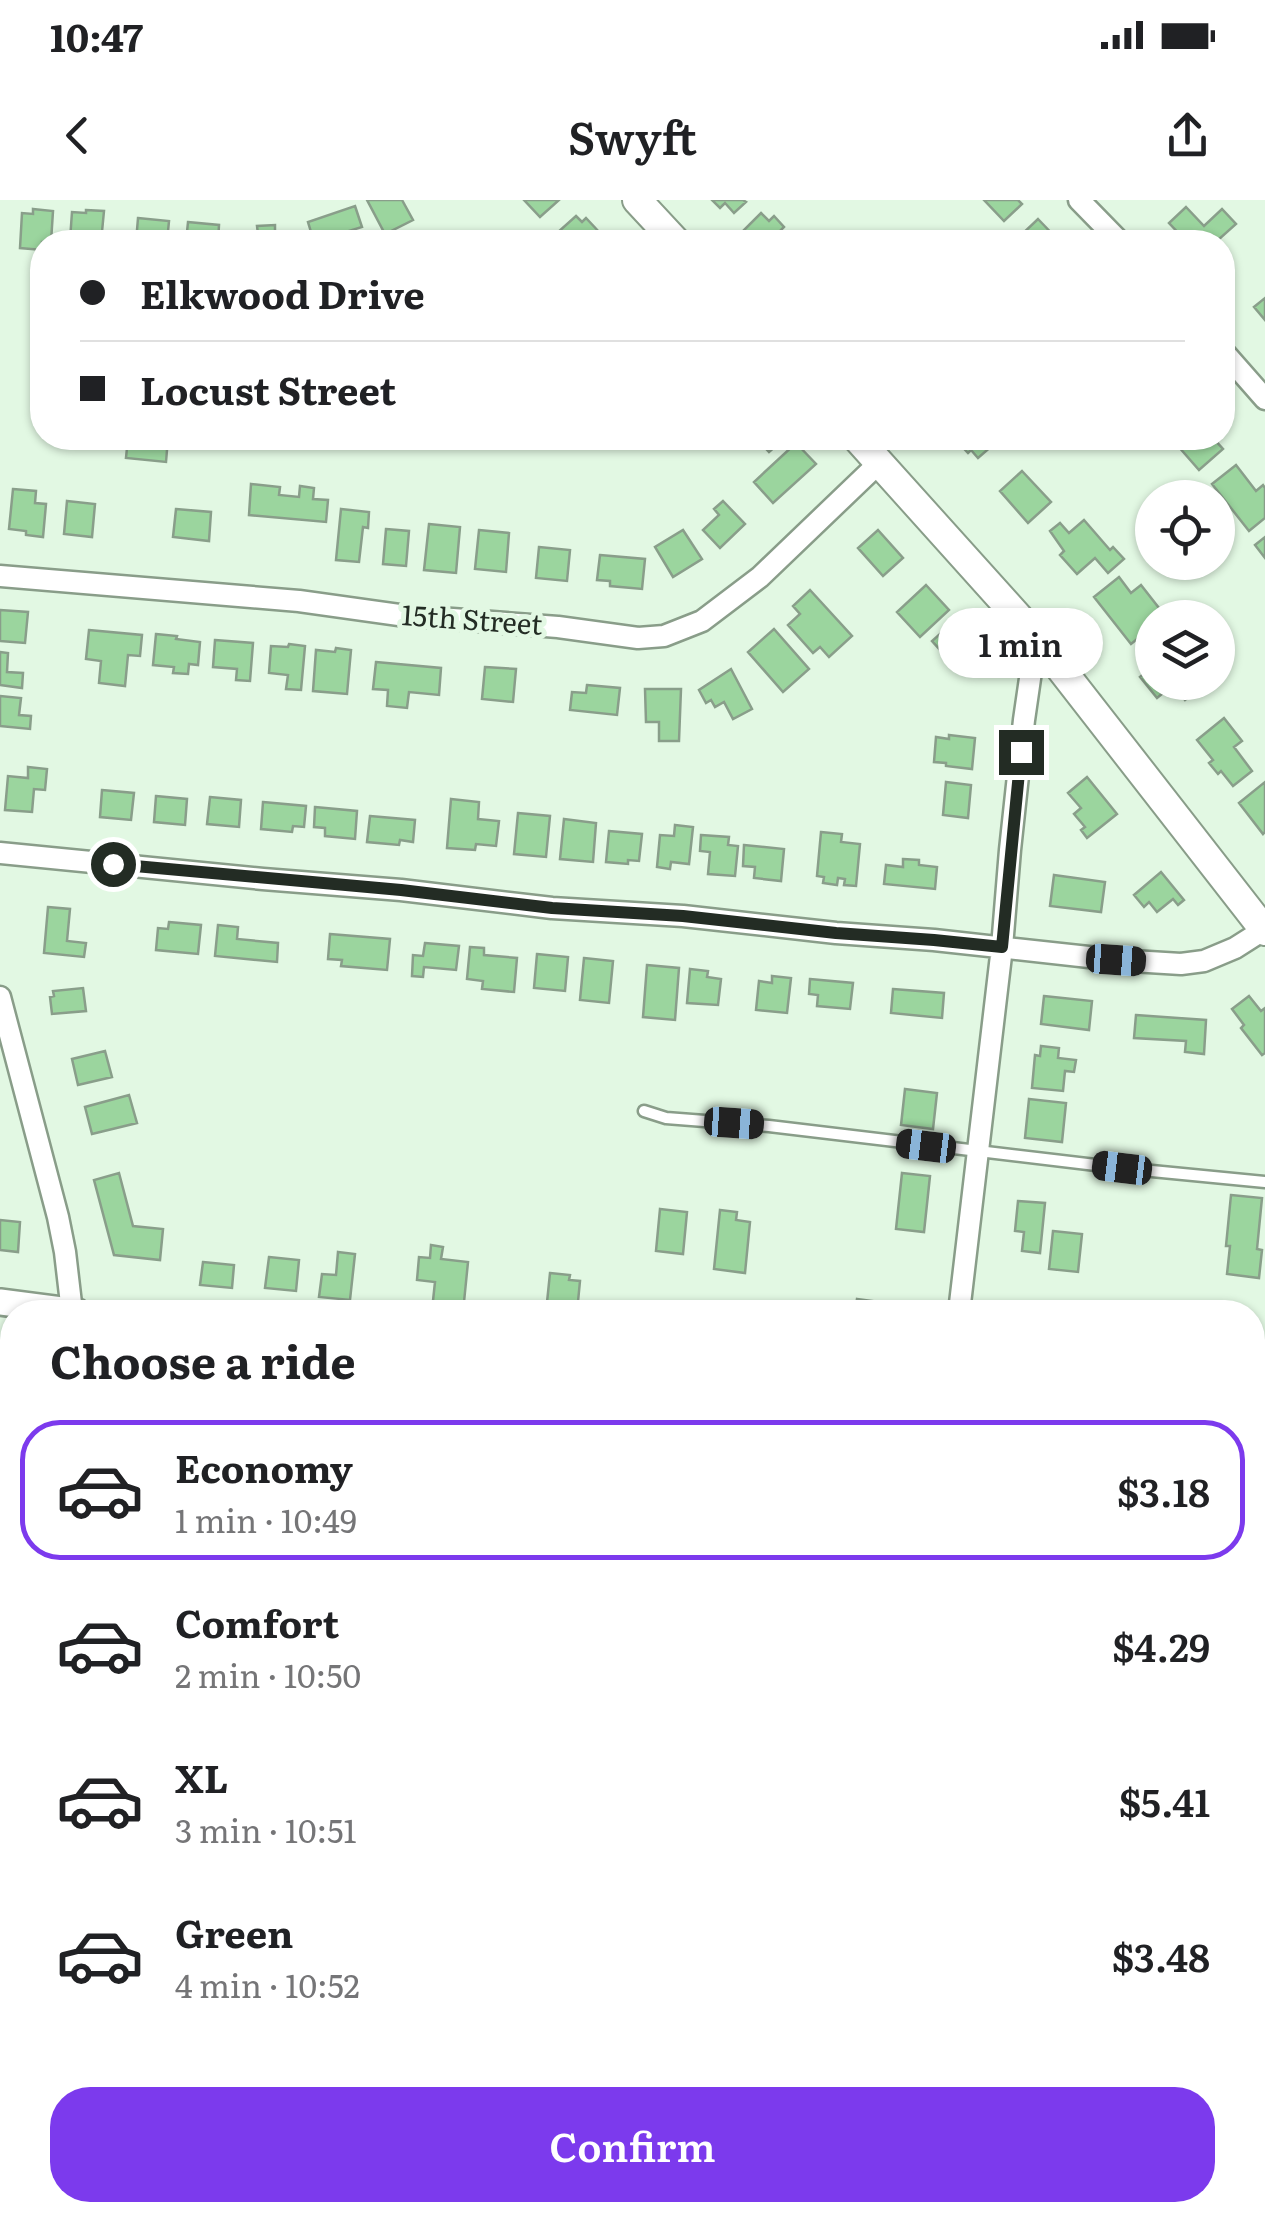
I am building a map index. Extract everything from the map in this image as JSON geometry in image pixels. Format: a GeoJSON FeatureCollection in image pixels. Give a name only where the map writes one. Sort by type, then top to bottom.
{"type":"FeatureCollection","features":[{"type":"Feature","properties":{"kind":"main road"},"geometry":{"type":"LineString","coordinates":[[636,200],[665,230]]}},
{"type":"Feature","properties":{"kind":"main road"},"geometry":{"type":"LineString","coordinates":[[869,450],[1036,637],[1265,930]]}},
{"type":"Feature","properties":{"kind":"street"},"geometry":{"type":"LineString","coordinates":[[1079,200],[1108,230]]}},
{"type":"Feature","properties":{"kind":"street"},"geometry":{"type":"LineString","coordinates":[[1235,365],[1265,398]]}},
{"type":"Feature","properties":{"kind":"street","name":"15th Street"},"geometry":{"type":"LineString","coordinates":[[0,576],[299,602],[399,615],[558,626],[638,638],[664,636],[702,622],[760,577],[880,462]]}},
{"type":"Feature","properties":{"kind":"street"},"geometry":{"type":"LineString","coordinates":[[960,1300],[1036,637]]}},
{"type":"Feature","properties":{"kind":"street"},"geometry":{"type":"LineString","coordinates":[[0,852],[1116,960],[1181,964],[1204,961],[1265,930]]}},
{"type":"Feature","properties":{"kind":"street"},"geometry":{"type":"LineString","coordinates":[[0,997],[58,1217],[72,1300]]}},
{"type":"Feature","properties":{"kind":"lane"},"geometry":{"type":"LineString","coordinates":[[644,1111],[666,1118],[1265,1182]]}},
{"type":"Feature","properties":{"kind":"building"},"geometry":{"type":"Polygon","coordinates":[[[367,200],[402,200],[413,220],[393,230],[383,230],[367,200]]]}},
{"type":"Feature","properties":{"kind":"building"},"geometry":{"type":"Polygon","coordinates":[[[524,200],[559,200],[540,217],[524,200]]]}},
{"type":"Feature","properties":{"kind":"building"},"geometry":{"type":"Polygon","coordinates":[[[712,200],[746,202],[734,213],[725,203],[720,208],[712,200]]]}},
{"type":"Feature","properties":{"kind":"building"},"geometry":{"type":"Polygon","coordinates":[[[984,200],[1018,200],[1022,204],[1004,221],[984,200]]]}},
{"type":"Feature","properties":{"kind":"building"},"geometry":{"type":"Polygon","coordinates":[[[355,206],[362,227],[310,230],[308,222],[355,206]]]}},
{"type":"Feature","properties":{"kind":"building"},"geometry":{"type":"Polygon","coordinates":[[[1186,207],[1204,226],[1222,209],[1236,224],[1229,230],[1176,230],[1169,223],[1186,207]]]}},
{"type":"Feature","properties":{"kind":"building"},"geometry":{"type":"Polygon","coordinates":[[[33,209],[53,211],[52,230],[30,230],[30,249],[20,248],[22,213],[33,214],[33,209]]]}},
{"type":"Feature","properties":{"kind":"building"},"geometry":{"type":"Polygon","coordinates":[[[104,211],[102,230],[71,230],[72,212],[104,211]]]}},
{"type":"Feature","properties":{"kind":"building"},"geometry":{"type":"Polygon","coordinates":[[[761,213],[769,221],[774,216],[784,227],[781,230],[744,230],[761,213]]]}},
{"type":"Feature","properties":{"kind":"building"},"geometry":{"type":"Polygon","coordinates":[[[576,216],[582,222],[586,218],[597,230],[560,230],[576,216]]]}},
{"type":"Feature","properties":{"kind":"building"},"geometry":{"type":"Polygon","coordinates":[[[138,218],[169,221],[168,230],[137,230],[138,218]]]}},
{"type":"Feature","properties":{"kind":"building"},"geometry":{"type":"Polygon","coordinates":[[[1038,219],[1049,230],[1026,230],[1038,219]]]}},
{"type":"Feature","properties":{"kind":"building"},"geometry":{"type":"Polygon","coordinates":[[[188,222],[219,225],[219,230],[187,230],[188,222]]]}},
{"type":"Feature","properties":{"kind":"building"},"geometry":{"type":"Polygon","coordinates":[[[275,225],[275,230],[258,230],[257,226],[275,225]]]}},
{"type":"Feature","properties":{"kind":"building"},"geometry":{"type":"Polygon","coordinates":[[[1265,298],[1265,320],[1254,307],[1265,298]]]}},
{"type":"Feature","properties":{"kind":"building"},"geometry":{"type":"Polygon","coordinates":[[[127,450],[167,450],[166,462],[126,458],[127,450]]]}},
{"type":"Feature","properties":{"kind":"building"},"geometry":{"type":"Polygon","coordinates":[[[788,450],[803,450],[816,464],[773,503],[754,482],[788,450]]]}},
{"type":"Feature","properties":{"kind":"building"},"geometry":{"type":"Polygon","coordinates":[[[971,450],[987,450],[978,458],[971,450]]]}},
{"type":"Feature","properties":{"kind":"building"},"geometry":{"type":"Polygon","coordinates":[[[1182,450],[1222,450],[1199,470],[1182,450]]]}},
{"type":"Feature","properties":{"kind":"building"},"geometry":{"type":"Polygon","coordinates":[[[1236,465],[1256,491],[1263,485],[1265,518],[1249,531],[1235,513],[1235,480],[1217,480],[1236,465]]]}},
{"type":"Feature","properties":{"kind":"building"},"geometry":{"type":"Polygon","coordinates":[[[1022,471],[1051,502],[1028,523],[1000,491],[1022,471]]]}},
{"type":"Feature","properties":{"kind":"building"},"geometry":{"type":"Polygon","coordinates":[[[251,484],[280,487],[279,495],[299,497],[300,486],[314,488],[313,499],[328,500],[326,522],[249,515],[251,484]]]}},
{"type":"Feature","properties":{"kind":"building"},"geometry":{"type":"Polygon","coordinates":[[[13,489],[36,491],[35,503],[46,504],[43,537],[9,529],[13,489]]]}},
{"type":"Feature","properties":{"kind":"building"},"geometry":{"type":"Polygon","coordinates":[[[67,501],[95,504],[92,537],[64,534],[67,501]]]}},
{"type":"Feature","properties":{"kind":"building"},"geometry":{"type":"Polygon","coordinates":[[[723,501],[745,524],[720,548],[703,530],[719,515],[714,509],[723,501]]]}},
{"type":"Feature","properties":{"kind":"building"},"geometry":{"type":"Polygon","coordinates":[[[176,509],[211,512],[209,541],[173,537],[176,509]]]}},
{"type":"Feature","properties":{"kind":"building"},"geometry":{"type":"Polygon","coordinates":[[[341,509],[369,512],[359,562],[336,560],[341,509]]]}},
{"type":"Feature","properties":{"kind":"building"},"geometry":{"type":"Polygon","coordinates":[[[1084,520],[1110,550],[1113,547],[1124,559],[1108,573],[1095,558],[1077,574],[1060,555],[1064,551],[1050,531],[1060,523],[1069,533],[1084,520]]]}},
{"type":"Feature","properties":{"kind":"building"},"geometry":{"type":"Polygon","coordinates":[[[429,524],[460,527],[456,573],[424,570],[429,524]]]}},
{"type":"Feature","properties":{"kind":"building"},"geometry":{"type":"Polygon","coordinates":[[[386,529],[409,531],[406,566],[383,564],[386,529]]]}},
{"type":"Feature","properties":{"kind":"building"},"geometry":{"type":"Polygon","coordinates":[[[479,530],[509,533],[506,572],[475,569],[479,530]]]}},
{"type":"Feature","properties":{"kind":"building"},"geometry":{"type":"Polygon","coordinates":[[[683,530],[702,559],[673,577],[655,547],[683,530]]]}},
{"type":"Feature","properties":{"kind":"building"},"geometry":{"type":"Polygon","coordinates":[[[878,530],[903,558],[883,576],[858,548],[878,530]]]}},
{"type":"Feature","properties":{"kind":"building"},"geometry":{"type":"Polygon","coordinates":[[[1265,537],[1265,558],[1255,545],[1265,537]]]}},
{"type":"Feature","properties":{"kind":"building"},"geometry":{"type":"Polygon","coordinates":[[[539,547],[570,550],[567,581],[536,578],[539,547]]]}},
{"type":"Feature","properties":{"kind":"building"},"geometry":{"type":"Polygon","coordinates":[[[600,555],[645,559],[642,589],[610,586],[610,581],[597,580],[600,555]]]}},
{"type":"Feature","properties":{"kind":"building"},"geometry":{"type":"Polygon","coordinates":[[[1119,577],[1131,593],[1141,585],[1153,600],[1135,600],[1135,641],[1131,644],[1094,597],[1119,577]]]}},
{"type":"Feature","properties":{"kind":"building"},"geometry":{"type":"Polygon","coordinates":[[[926,585],[949,610],[920,637],[897,612],[926,585]]]}},
{"type":"Feature","properties":{"kind":"building"},"geometry":{"type":"Polygon","coordinates":[[[810,590],[852,636],[829,657],[820,647],[813,653],[788,625],[800,614],[793,606],[810,590]]]}},
{"type":"Feature","properties":{"kind":"building"},"geometry":{"type":"Polygon","coordinates":[[[0,610],[28,612],[25,643],[0,641],[0,610]]]}},
{"type":"Feature","properties":{"kind":"building"},"geometry":{"type":"Polygon","coordinates":[[[959,617],[986,647],[960,672],[932,641],[959,617]]]}},
{"type":"Feature","properties":{"kind":"building"},"geometry":{"type":"Polygon","coordinates":[[[774,629],[809,669],[783,692],[748,652],[774,629]]]}},
{"type":"Feature","properties":{"kind":"building"},"geometry":{"type":"Polygon","coordinates":[[[89,630],[142,635],[140,656],[128,655],[125,686],[99,683],[101,661],[86,659],[89,630]]]}},
{"type":"Feature","properties":{"kind":"building"},"geometry":{"type":"Polygon","coordinates":[[[156,634],[200,642],[198,665],[189,664],[188,674],[173,673],[174,667],[153,665],[156,634]]]}},
{"type":"Feature","properties":{"kind":"building"},"geometry":{"type":"Polygon","coordinates":[[[215,640],[253,643],[250,681],[236,680],[237,669],[213,667],[215,640]]]}},
{"type":"Feature","properties":{"kind":"building"},"geometry":{"type":"Polygon","coordinates":[[[271,646],[305,646],[301,690],[286,689],[288,675],[269,673],[271,646]]]}},
{"type":"Feature","properties":{"kind":"building"},"geometry":{"type":"Polygon","coordinates":[[[336,648],[351,650],[347,694],[313,691],[316,650],[335,652],[336,648]]]}},
{"type":"Feature","properties":{"kind":"building"},"geometry":{"type":"Polygon","coordinates":[[[0,652],[8,653],[7,672],[23,673],[22,688],[0,685],[0,652]]]}},
{"type":"Feature","properties":{"kind":"building"},"geometry":{"type":"Polygon","coordinates":[[[376,662],[441,668],[439,695],[409,692],[407,708],[387,706],[388,690],[373,689],[376,662]]]}},
{"type":"Feature","properties":{"kind":"building"},"geometry":{"type":"Polygon","coordinates":[[[485,667],[516,669],[513,702],[482,699],[485,667]]]}},
{"type":"Feature","properties":{"kind":"building"},"geometry":{"type":"Polygon","coordinates":[[[731,669],[752,709],[733,719],[724,702],[715,707],[711,700],[706,703],[699,690],[731,669]]]}},
{"type":"Feature","properties":{"kind":"building"},"geometry":{"type":"Polygon","coordinates":[[[587,685],[620,688],[617,715],[570,710],[572,692],[586,693],[587,685]]]}},
{"type":"Feature","properties":{"kind":"building"},"geometry":{"type":"Polygon","coordinates":[[[645,689],[681,689],[679,741],[659,741],[659,722],[646,722],[645,689]]]}},
{"type":"Feature","properties":{"kind":"building"},"geometry":{"type":"Polygon","coordinates":[[[0,696],[21,698],[19,715],[31,716],[30,729],[0,726],[0,696]]]}},
{"type":"Feature","properties":{"kind":"building"},"geometry":{"type":"Polygon","coordinates":[[[1224,718],[1242,741],[1234,747],[1252,771],[1233,786],[1209,763],[1213,760],[1197,740],[1224,718]]]}},
{"type":"Feature","properties":{"kind":"building"},"geometry":{"type":"Polygon","coordinates":[[[949,735],[975,738],[972,769],[934,762],[936,737],[949,739],[949,735]]]}},
{"type":"Feature","properties":{"kind":"building"},"geometry":{"type":"Polygon","coordinates":[[[28,767],[47,769],[45,790],[34,789],[32,812],[5,810],[8,776],[28,778],[28,767]]]}},
{"type":"Feature","properties":{"kind":"building"},"geometry":{"type":"Polygon","coordinates":[[[1087,777],[1117,814],[1087,838],[1081,830],[1085,827],[1074,814],[1081,808],[1068,793],[1087,777]]]}},
{"type":"Feature","properties":{"kind":"building"},"geometry":{"type":"Polygon","coordinates":[[[946,782],[971,785],[968,818],[943,815],[946,782]]]}},
{"type":"Feature","properties":{"kind":"building"},"geometry":{"type":"Polygon","coordinates":[[[1265,782],[1265,832],[1263,834],[1239,803],[1265,782]]]}},
{"type":"Feature","properties":{"kind":"building"},"geometry":{"type":"Polygon","coordinates":[[[102,790],[134,793],[131,820],[100,817],[102,790]]]}},
{"type":"Feature","properties":{"kind":"building"},"geometry":{"type":"Polygon","coordinates":[[[156,796],[187,799],[185,825],[154,822],[156,796]]]}},
{"type":"Feature","properties":{"kind":"building"},"geometry":{"type":"Polygon","coordinates":[[[210,797],[241,800],[239,827],[207,824],[210,797]]]}},
{"type":"Feature","properties":{"kind":"building"},"geometry":{"type":"Polygon","coordinates":[[[451,799],[479,802],[478,819],[499,821],[496,846],[476,844],[475,850],[447,848],[451,799]]]}},
{"type":"Feature","properties":{"kind":"building"},"geometry":{"type":"Polygon","coordinates":[[[263,802],[306,806],[304,827],[293,826],[292,832],[261,829],[263,802]]]}},
{"type":"Feature","properties":{"kind":"building"},"geometry":{"type":"Polygon","coordinates":[[[315,807],[357,811],[355,839],[325,836],[325,828],[314,827],[315,807]]]}},
{"type":"Feature","properties":{"kind":"building"},"geometry":{"type":"Polygon","coordinates":[[[518,813],[550,816],[546,857],[514,854],[518,813]]]}},
{"type":"Feature","properties":{"kind":"building"},"geometry":{"type":"Polygon","coordinates":[[[370,816],[415,820],[413,842],[367,842],[370,816]]]}},
{"type":"Feature","properties":{"kind":"building"},"geometry":{"type":"Polygon","coordinates":[[[564,819],[596,823],[593,862],[560,859],[564,819]]]}},
{"type":"Feature","properties":{"kind":"building"},"geometry":{"type":"Polygon","coordinates":[[[675,825],[693,827],[689,864],[671,862],[670,869],[657,867],[660,835],[674,836],[675,825]]]}},
{"type":"Feature","properties":{"kind":"building"},"geometry":{"type":"Polygon","coordinates":[[[609,831],[642,834],[639,861],[606,862],[609,831]]]}},
{"type":"Feature","properties":{"kind":"building"},"geometry":{"type":"Polygon","coordinates":[[[821,832],[842,834],[841,842],[860,844],[856,886],[844,885],[845,879],[838,878],[837,885],[823,883],[824,877],[817,876],[821,832]]]}},
{"type":"Feature","properties":{"kind":"building"},"geometry":{"type":"Polygon","coordinates":[[[701,835],[729,837],[728,845],[738,846],[735,876],[708,874],[710,852],[700,851],[701,835]]]}},
{"type":"Feature","properties":{"kind":"building"},"geometry":{"type":"Polygon","coordinates":[[[744,845],[784,849],[781,881],[754,878],[755,867],[743,866],[744,845]]]}},
{"type":"Feature","properties":{"kind":"building"},"geometry":{"type":"Polygon","coordinates":[[[903,859],[937,867],[935,889],[884,884],[886,865],[903,867],[903,859]]]}},
{"type":"Feature","properties":{"kind":"building"},"geometry":{"type":"Polygon","coordinates":[[[1161,872],[1184,900],[1178,905],[1173,899],[1157,912],[1149,902],[1144,907],[1134,895],[1161,872]]]}},
{"type":"Feature","properties":{"kind":"building"},"geometry":{"type":"Polygon","coordinates":[[[1054,875],[1105,882],[1101,912],[1050,906],[1054,875]]]}},
{"type":"Feature","properties":{"kind":"building"},"geometry":{"type":"Polygon","coordinates":[[[48,907],[70,909],[67,941],[86,943],[84,957],[44,953],[48,907]]]}},
{"type":"Feature","properties":{"kind":"building"},"geometry":{"type":"Polygon","coordinates":[[[169,922],[201,925],[198,954],[156,950],[158,928],[168,929],[169,922]]]}},
{"type":"Feature","properties":{"kind":"building"},"geometry":{"type":"Polygon","coordinates":[[[218,925],[238,927],[237,939],[278,943],[277,962],[215,956],[218,925]]]}},
{"type":"Feature","properties":{"kind":"building"},"geometry":{"type":"Polygon","coordinates":[[[330,934],[390,939],[387,970],[341,966],[342,960],[328,959],[330,934]]]}},
{"type":"Feature","properties":{"kind":"building"},"geometry":{"type":"Polygon","coordinates":[[[425,943],[459,946],[456,970],[424,967],[423,977],[412,976],[413,955],[423,956],[425,943]]]}},
{"type":"Feature","properties":{"kind":"building"},"geometry":{"type":"Polygon","coordinates":[[[470,947],[484,948],[484,955],[517,958],[514,992],[482,989],[483,981],[467,979],[470,947]]]}},
{"type":"Feature","properties":{"kind":"building"},"geometry":{"type":"Polygon","coordinates":[[[537,954],[568,957],[565,991],[534,988],[537,954]]]}},
{"type":"Feature","properties":{"kind":"building"},"geometry":{"type":"Polygon","coordinates":[[[584,958],[613,961],[609,1003],[580,1000],[584,958]]]}},
{"type":"Feature","properties":{"kind":"building"},"geometry":{"type":"Polygon","coordinates":[[[647,965],[679,968],[675,1020],[643,1017],[647,965]]]}},
{"type":"Feature","properties":{"kind":"building"},"geometry":{"type":"Polygon","coordinates":[[[690,969],[708,971],[707,977],[721,979],[718,1005],[687,1003],[690,969]]]}},
{"type":"Feature","properties":{"kind":"building"},"geometry":{"type":"Polygon","coordinates":[[[772,976],[791,978],[787,1013],[756,1010],[759,981],[772,983],[772,976]]]}},
{"type":"Feature","properties":{"kind":"building"},"geometry":{"type":"Polygon","coordinates":[[[810,979],[853,983],[850,1009],[817,1006],[818,995],[809,994],[810,979]]]}},
{"type":"Feature","properties":{"kind":"building"},"geometry":{"type":"Polygon","coordinates":[[[83,988],[86,1011],[52,1014],[53,991],[83,988]]]}},
{"type":"Feature","properties":{"kind":"building"},"geometry":{"type":"Polygon","coordinates":[[[893,989],[944,993],[942,1018],[891,1013],[893,989]]]}},
{"type":"Feature","properties":{"kind":"building"},"geometry":{"type":"Polygon","coordinates":[[[1044,996],[1092,1001],[1089,1030],[1041,1024],[1044,996]]]}},
{"type":"Feature","properties":{"kind":"building"},"geometry":{"type":"Polygon","coordinates":[[[1249,996],[1261,1011],[1265,1008],[1262,1055],[1232,1009],[1249,996]]]}},
{"type":"Feature","properties":{"kind":"building"},"geometry":{"type":"Polygon","coordinates":[[[1136,1015],[1206,1020],[1204,1054],[1185,1052],[1186,1041],[1134,1038],[1136,1015]]]}},
{"type":"Feature","properties":{"kind":"building"},"geometry":{"type":"Polygon","coordinates":[[[1041,1046],[1059,1048],[1058,1058],[1076,1060],[1074,1072],[1065,1071],[1063,1091],[1032,1088],[1035,1055],[1040,1056],[1041,1046]]]}},
{"type":"Feature","properties":{"kind":"building"},"geometry":{"type":"Polygon","coordinates":[[[105,1051],[112,1077],[78,1085],[72,1059],[105,1051]]]}},
{"type":"Feature","properties":{"kind":"building"},"geometry":{"type":"Polygon","coordinates":[[[905,1089],[937,1093],[933,1129],[901,1125],[905,1089]]]}},
{"type":"Feature","properties":{"kind":"building"},"geometry":{"type":"Polygon","coordinates":[[[129,1095],[137,1123],[92,1134],[85,1107],[129,1095]]]}},
{"type":"Feature","properties":{"kind":"building"},"geometry":{"type":"Polygon","coordinates":[[[1029,1099],[1066,1103],[1062,1142],[1025,1138],[1029,1099]]]}},
{"type":"Feature","properties":{"kind":"building"},"geometry":{"type":"Polygon","coordinates":[[[119,1173],[133,1226],[163,1229],[160,1260],[114,1255],[94,1180],[119,1173]]]}},
{"type":"Feature","properties":{"kind":"building"},"geometry":{"type":"Polygon","coordinates":[[[902,1173],[930,1176],[924,1232],[896,1229],[902,1173]]]}},
{"type":"Feature","properties":{"kind":"building"},"geometry":{"type":"Polygon","coordinates":[[[1231,1195],[1262,1198],[1257,1249],[1262,1250],[1259,1278],[1227,1274],[1231,1195]]]}},
{"type":"Feature","properties":{"kind":"building"},"geometry":{"type":"Polygon","coordinates":[[[1018,1201],[1045,1203],[1040,1253],[1022,1251],[1024,1232],[1015,1231],[1018,1201]]]}},
{"type":"Feature","properties":{"kind":"building"},"geometry":{"type":"Polygon","coordinates":[[[660,1209],[687,1212],[683,1254],[656,1251],[660,1209]]]}},
{"type":"Feature","properties":{"kind":"building"},"geometry":{"type":"Polygon","coordinates":[[[720,1210],[737,1212],[736,1220],[750,1222],[745,1273],[714,1269],[720,1210]]]}},
{"type":"Feature","properties":{"kind":"building"},"geometry":{"type":"Polygon","coordinates":[[[0,1220],[20,1222],[18,1252],[0,1250],[0,1220]]]}},
{"type":"Feature","properties":{"kind":"building"},"geometry":{"type":"Polygon","coordinates":[[[1053,1231],[1082,1234],[1078,1272],[1049,1269],[1053,1231]]]}},
{"type":"Feature","properties":{"kind":"building"},"geometry":{"type":"Polygon","coordinates":[[[431,1245],[443,1247],[441,1259],[468,1262],[464,1300],[433,1300],[435,1282],[417,1280],[419,1257],[430,1258],[431,1245]]]}},
{"type":"Feature","properties":{"kind":"building"},"geometry":{"type":"Polygon","coordinates":[[[338,1252],[355,1254],[350,1300],[319,1297],[322,1274],[336,1275],[338,1252]]]}},
{"type":"Feature","properties":{"kind":"building"},"geometry":{"type":"Polygon","coordinates":[[[269,1257],[299,1260],[296,1291],[265,1288],[269,1257]]]}},
{"type":"Feature","properties":{"kind":"building"},"geometry":{"type":"Polygon","coordinates":[[[203,1262],[234,1265],[232,1288],[200,1285],[203,1262]]]}},
{"type":"Feature","properties":{"kind":"building"},"geometry":{"type":"Polygon","coordinates":[[[550,1273],[570,1275],[569,1280],[580,1281],[578,1300],[547,1300],[550,1273]]]}},
{"type":"Feature","properties":{"kind":"route"},"geometry":{"type":"LineString","coordinates":[[113,864],[552,908],[683,916],[1002,947],[1021,752]]}}]}
